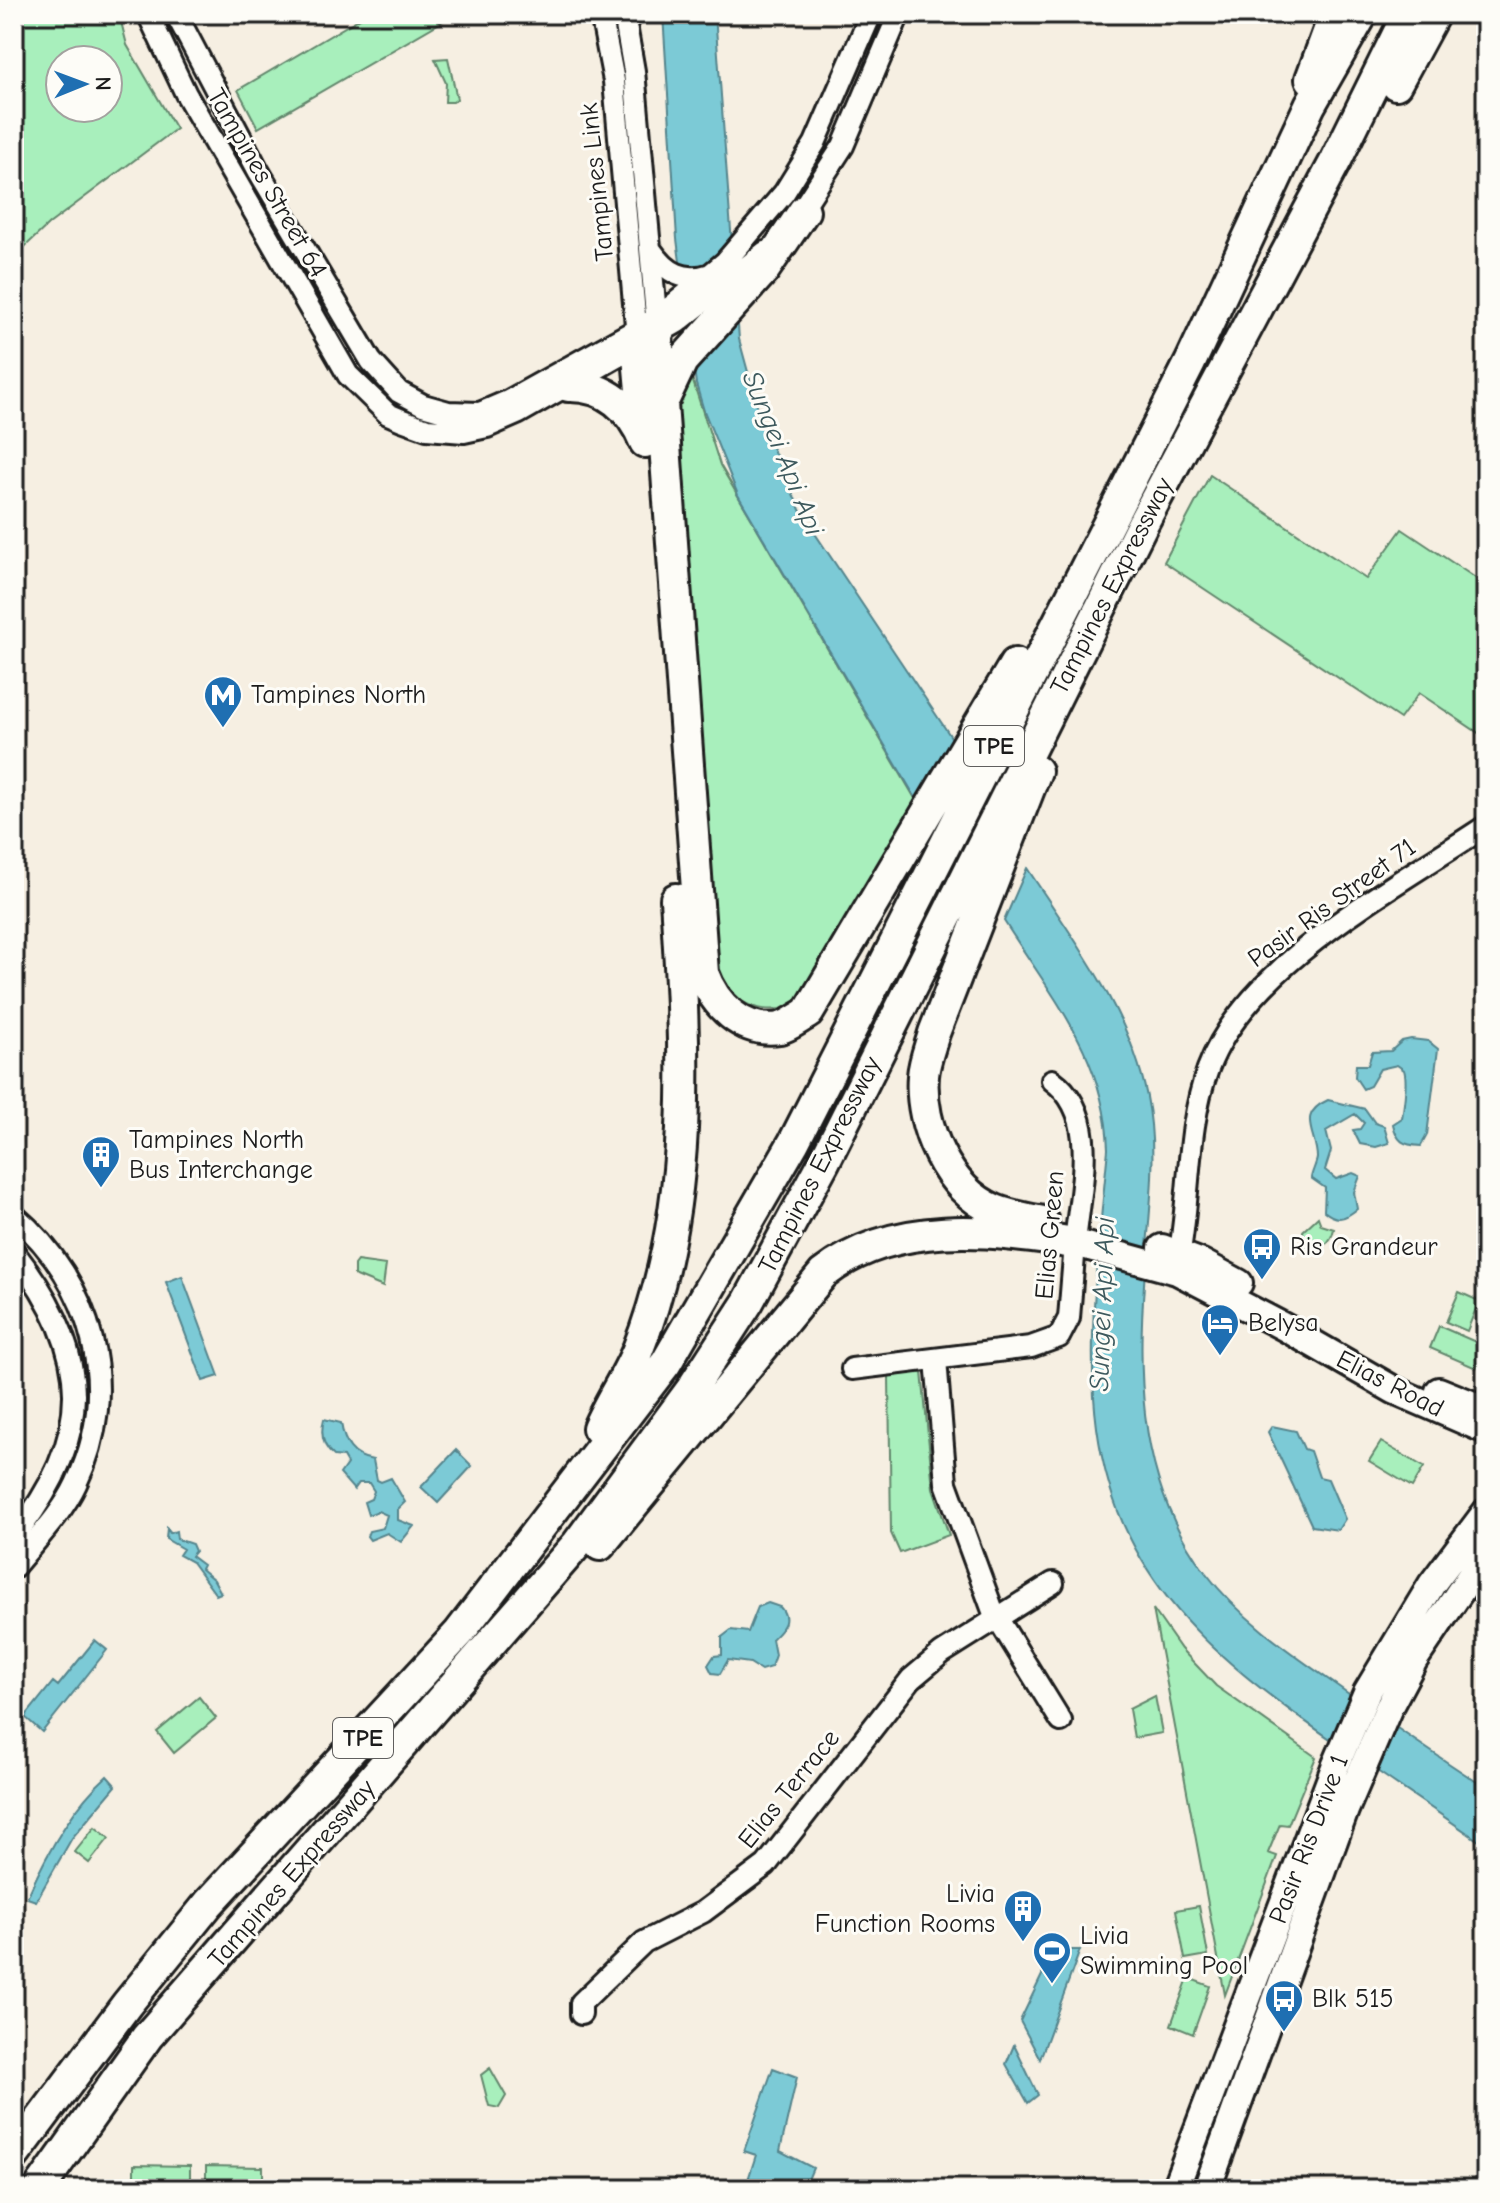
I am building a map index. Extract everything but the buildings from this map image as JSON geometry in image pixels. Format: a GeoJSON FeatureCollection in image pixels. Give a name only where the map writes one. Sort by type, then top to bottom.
{"type":"FeatureCollection","features":[{"type":"Feature","properties":{"kind":"highway"},"geometry":{"type":"LineString","coordinates":[[1310,105],[1312,73],[1335,14]]}},
{"type":"Feature","properties":{"kind":"highway","name":"Tampines Expressway"},"geometry":{"type":"LineString","coordinates":[[14,2155],[127,2004],[209,1903],[459,1633],[666,1363],[794,1142],[1155,430],[1310,105],[1362,14]]}},
{"type":"Feature","properties":{"kind":"highway","name":"Tampines Expressway"},"geometry":{"type":"LineString","coordinates":[[39,2189],[147,2037],[382,1772],[578,1543],[691,1390],[748,1302],[824,1162],[1060,688],[1408,14]]}},
{"type":"Feature","properties":{"kind":"highway"},"geometry":{"type":"LineString","coordinates":[[1220,377],[1350,168],[1434,14]]}},
{"type":"Feature","properties":{"kind":"highway"},"geometry":{"type":"LineString","coordinates":[[662,404],[682,361],[743,282],[786,241],[804,211]]}},
{"type":"Feature","properties":{"kind":"highway"},"geometry":{"type":"LineString","coordinates":[[657,325],[703,973],[711,994],[740,1022],[780,1028],[808,1013],[1155,430]]}},
{"type":"Feature","properties":{"kind":"highway"},"geometry":{"type":"LineString","coordinates":[[591,1457],[595,1435],[637,1353],[653,1303],[679,1198],[683,1137],[678,935],[645,442],[657,325]]}},
{"type":"Feature","properties":{"kind":"highway"},"geometry":{"type":"LineString","coordinates":[[568,386],[582,385],[604,392],[634,417],[645,442]]}},
{"type":"Feature","properties":{"kind":"highway"},"geometry":{"type":"LineString","coordinates":[[1060,688],[1028,796],[934,1033],[923,1074],[923,1102],[930,1134],[969,1194],[994,1209],[1087,1238]]}},
{"type":"Feature","properties":{"kind":"highway"},"geometry":{"type":"LineString","coordinates":[[382,1772],[588,1560],[823,1274],[848,1254],[882,1241],[923,1235],[1012,1233],[1087,1238]]}},
{"type":"Feature","properties":{"kind":"highway"},"geometry":{"type":"LineString","coordinates":[[14,2120],[114,1993],[209,1903]]}},
{"type":"Feature","properties":{"kind":"highway"},"geometry":{"type":"LineString","coordinates":[[54,2189],[74,2156],[76,2136]]}},
{"type":"Feature","properties":{"kind":"main road","name":"Elias Road"},"geometry":{"type":"LineString","coordinates":[[1087,1238],[1169,1259],[1394,1390],[1482,1426]]}},
{"type":"Feature","properties":{"kind":"main road","name":"Pasir Ris Drive 1"},"geometry":{"type":"LineString","coordinates":[[1175,2189],[1378,1700],[1432,1584],[1486,1512]]}},
{"type":"Feature","properties":{"kind":"main road","name":"Pasir Ris Drive 1"},"geometry":{"type":"LineString","coordinates":[[1378,1700],[1414,1660],[1486,1553]]}},
{"type":"Feature","properties":{"kind":"main road","name":"Pasir Ris Drive 1"},"geometry":{"type":"LineString","coordinates":[[1207,2189],[1346,1774]]}},
{"type":"Feature","properties":{"kind":"street","name":"Tampines Street 64"},"geometry":{"type":"LineString","coordinates":[[148,14],[186,94],[348,375],[388,414],[427,429],[475,430],[519,413],[568,386],[657,325]]}},
{"type":"Feature","properties":{"kind":"street","name":"Tampines Street 64"},"geometry":{"type":"LineString","coordinates":[[176,14],[259,172],[371,361],[399,392],[423,405],[448,412],[480,413],[657,325]]}},
{"type":"Feature","properties":{"kind":"street","name":"Tampines Link"},"geometry":{"type":"LineString","coordinates":[[601,14],[657,325]]}},
{"type":"Feature","properties":{"kind":"street","name":"Tampines Link"},"geometry":{"type":"LineString","coordinates":[[622,14],[634,71],[657,325]]}},
{"type":"Feature","properties":{"kind":"street"},"geometry":{"type":"LineString","coordinates":[[609,51],[617,45],[622,14]]}},
{"type":"Feature","properties":{"kind":"street"},"geometry":{"type":"LineString","coordinates":[[657,325],[740,246],[784,193],[815,143],[871,14]]}},
{"type":"Feature","properties":{"kind":"street"},"geometry":{"type":"LineString","coordinates":[[804,211],[843,146],[899,14]]}},
{"type":"Feature","properties":{"kind":"street"},"geometry":{"type":"LineString","coordinates":[[651,250],[660,263],[676,275],[698,278],[713,273]]}},
{"type":"Feature","properties":{"kind":"street"},"geometry":{"type":"LineString","coordinates":[[657,325],[743,282]]}},
{"type":"Feature","properties":{"kind":"street","name":"Pasir Ris Street 71"},"geometry":{"type":"LineString","coordinates":[[1169,1259],[1207,1072],[1221,1040],[1246,1004],[1265,981],[1317,941],[1486,826]]}},
{"type":"Feature","properties":{"kind":"street","name":"Elias Green"},"geometry":{"type":"LineString","coordinates":[[852,1369],[1031,1347],[1059,1337],[1069,1318],[1087,1238],[1079,1121],[1067,1090],[1052,1080]]}},
{"type":"Feature","properties":{"kind":"street"},"geometry":{"type":"LineString","coordinates":[[14,1215],[35,1233],[78,1295],[94,1336],[100,1373],[100,1408],[89,1452],[75,1486],[14,1567]]}},
{"type":"Feature","properties":{"kind":"street"},"geometry":{"type":"LineString","coordinates":[[14,1252],[42,1287],[68,1345],[74,1375],[74,1411],[67,1448],[42,1502],[14,1537]]}},
{"type":"Feature","properties":{"kind":"street"},"geometry":{"type":"LineString","coordinates":[[936,1359],[946,1483],[997,1618],[1061,1721]]}},
{"type":"Feature","properties":{"kind":"street","name":"Elias Terrace"},"geometry":{"type":"LineString","coordinates":[[581,2014],[581,2003],[644,1942],[703,1912],[766,1865],[911,1679],[942,1653],[1053,1583]]}},
{"type":"Feature","properties":{"kind":"green space"},"geometry":{"type":"Polygon","coordinates":[[[14,14],[119,14],[127,45],[176,129],[49,224],[14,257],[14,14]]]}},
{"type":"Feature","properties":{"kind":"green space"},"geometry":{"type":"Polygon","coordinates":[[[367,14],[455,14],[258,128],[238,90],[367,14]]]}},
{"type":"Feature","properties":{"kind":"green space"},"geometry":{"type":"Polygon","coordinates":[[[448,58],[457,99],[453,102],[445,102],[446,83],[435,59],[448,58]]]}},
{"type":"Feature","properties":{"kind":"green space"},"geometry":{"type":"Polygon","coordinates":[[[689,369],[720,465],[920,807],[796,1006],[781,1009],[754,1007],[743,1002],[726,985],[714,959],[677,392],[689,369]]]}},
{"type":"Feature","properties":{"kind":"green space"},"geometry":{"type":"Polygon","coordinates":[[[1210,475],[1366,579],[1402,529],[1486,585],[1486,738],[1419,693],[1400,719],[1164,562],[1210,475]]]}},
{"type":"Feature","properties":{"kind":"green space"},"geometry":{"type":"Polygon","coordinates":[[[1318,1217],[1321,1225],[1334,1229],[1333,1234],[1320,1248],[1310,1249],[1305,1247],[1303,1231],[1318,1217]]]}},
{"type":"Feature","properties":{"kind":"green space"},"geometry":{"type":"Polygon","coordinates":[[[357,1261],[386,1265],[383,1287],[354,1275],[357,1261]]]}},
{"type":"Feature","properties":{"kind":"green space"},"geometry":{"type":"Polygon","coordinates":[[[1459,1292],[1479,1301],[1467,1331],[1446,1322],[1459,1292]]]}},
{"type":"Feature","properties":{"kind":"green space"},"geometry":{"type":"Polygon","coordinates":[[[1439,1326],[1485,1346],[1476,1368],[1430,1348],[1439,1326]]]}},
{"type":"Feature","properties":{"kind":"green space"},"geometry":{"type":"Polygon","coordinates":[[[922,1372],[933,1488],[949,1535],[900,1553],[891,1533],[889,1376],[922,1372]]]}},
{"type":"Feature","properties":{"kind":"green space"},"geometry":{"type":"Polygon","coordinates":[[[1381,1442],[1424,1467],[1412,1487],[1369,1461],[1381,1442]]]}},
{"type":"Feature","properties":{"kind":"green space"},"geometry":{"type":"Polygon","coordinates":[[[1153,1609],[1181,1649],[1216,1686],[1316,1757],[1288,1825],[1280,1824],[1268,1853],[1277,1856],[1225,1995],[1153,1609]]]}},
{"type":"Feature","properties":{"kind":"green space"},"geometry":{"type":"Polygon","coordinates":[[[1155,1696],[1162,1733],[1134,1738],[1129,1709],[1155,1696]]]}},
{"type":"Feature","properties":{"kind":"green space"},"geometry":{"type":"Polygon","coordinates":[[[199,1697],[216,1718],[174,1753],[157,1732],[199,1697]]]}},
{"type":"Feature","properties":{"kind":"green space"},"geometry":{"type":"Polygon","coordinates":[[[95,1827],[109,1838],[89,1863],[75,1852],[95,1827]]]}},
{"type":"Feature","properties":{"kind":"green space"},"geometry":{"type":"Polygon","coordinates":[[[1199,1906],[1208,1955],[1185,1959],[1176,1910],[1199,1906]]]}},
{"type":"Feature","properties":{"kind":"green space"},"geometry":{"type":"Polygon","coordinates":[[[1188,1978],[1210,1986],[1193,2034],[1171,2025],[1188,1978]]]}},
{"type":"Feature","properties":{"kind":"green space"},"geometry":{"type":"Polygon","coordinates":[[[490,2068],[506,2096],[499,2108],[489,2106],[481,2075],[490,2068]]]}},
{"type":"Feature","properties":{"kind":"green space"},"geometry":{"type":"Polygon","coordinates":[[[134,2165],[190,2166],[190,2189],[134,2189],[134,2165]]]}},
{"type":"Feature","properties":{"kind":"green space"},"geometry":{"type":"Polygon","coordinates":[[[206,2166],[263,2167],[263,2189],[206,2189],[206,2166]]]}},
{"type":"Feature","properties":{"kind":"water"},"geometry":{"type":"Polygon","coordinates":[[[663,14],[715,14],[739,339],[763,427],[802,514],[957,746],[921,807],[738,495],[704,411],[696,384],[677,239],[663,14]]]}},
{"type":"Feature","properties":{"kind":"water","name":"Sungei Api Api"},"geometry":{"type":"Polygon","coordinates":[[[1027,868],[1114,1006],[1128,1035],[1147,1097],[1152,1153],[1142,1331],[1145,1416],[1152,1457],[1164,1497],[1181,1536],[1219,1590],[1269,1636],[1486,1788],[1486,1846],[1288,1709],[1204,1639],[1170,1600],[1141,1558],[1118,1511],[1102,1458],[1094,1397],[1096,1273],[1108,1149],[1105,1116],[1097,1085],[1073,1029],[1004,921],[1027,868]]]}},
{"type":"Feature","properties":{"kind":"water"},"geometry":{"type":"Polygon","coordinates":[[[1402,1041],[1428,1041],[1438,1049],[1427,1135],[1421,1146],[1402,1141],[1393,1124],[1402,1118],[1406,1086],[1404,1070],[1397,1065],[1380,1069],[1370,1086],[1363,1089],[1355,1077],[1356,1065],[1368,1065],[1372,1052],[1391,1051],[1402,1041]]]}},
{"type":"Feature","properties":{"kind":"water"},"geometry":{"type":"Polygon","coordinates":[[[1328,1100],[1365,1109],[1375,1123],[1384,1126],[1389,1143],[1376,1147],[1360,1144],[1353,1130],[1360,1129],[1364,1123],[1355,1114],[1326,1131],[1331,1151],[1325,1170],[1336,1179],[1353,1173],[1360,1176],[1354,1192],[1357,1209],[1341,1218],[1324,1211],[1325,1188],[1311,1178],[1317,1158],[1310,1118],[1318,1106],[1328,1100]]]}},
{"type":"Feature","properties":{"kind":"water"},"geometry":{"type":"Polygon","coordinates":[[[182,1276],[219,1376],[203,1381],[166,1282],[182,1276]]]}},
{"type":"Feature","properties":{"kind":"water"},"geometry":{"type":"Polygon","coordinates":[[[324,1419],[341,1423],[350,1448],[360,1456],[373,1460],[377,1480],[381,1482],[391,1478],[405,1502],[398,1509],[398,1520],[414,1526],[401,1542],[387,1533],[370,1540],[367,1536],[369,1531],[383,1528],[387,1515],[378,1511],[368,1515],[364,1502],[371,1499],[374,1491],[369,1483],[359,1483],[354,1490],[340,1474],[347,1464],[343,1457],[334,1456],[325,1444],[322,1430],[324,1419]]]}},
{"type":"Feature","properties":{"kind":"water"},"geometry":{"type":"Polygon","coordinates":[[[1272,1426],[1296,1431],[1304,1449],[1310,1451],[1319,1477],[1328,1479],[1345,1519],[1338,1530],[1312,1526],[1268,1432],[1272,1426]]]}},
{"type":"Feature","properties":{"kind":"water"},"geometry":{"type":"Polygon","coordinates":[[[456,1450],[472,1466],[438,1503],[421,1487],[456,1450]]]}},
{"type":"Feature","properties":{"kind":"water"},"geometry":{"type":"Polygon","coordinates":[[[167,1528],[170,1533],[176,1531],[177,1539],[192,1544],[195,1551],[191,1556],[203,1565],[201,1569],[214,1580],[221,1593],[216,1595],[192,1562],[179,1555],[183,1549],[166,1539],[167,1528]]]}},
{"type":"Feature","properties":{"kind":"water"},"geometry":{"type":"Polygon","coordinates":[[[768,1603],[780,1607],[785,1616],[782,1628],[772,1639],[775,1655],[771,1667],[761,1670],[750,1663],[728,1660],[720,1674],[712,1673],[708,1665],[714,1656],[722,1655],[722,1637],[731,1630],[748,1632],[758,1607],[768,1603]]]}},
{"type":"Feature","properties":{"kind":"water"},"geometry":{"type":"Polygon","coordinates":[[[95,1640],[107,1650],[42,1732],[25,1717],[53,1682],[58,1686],[95,1640]]]}},
{"type":"Feature","properties":{"kind":"water"},"geometry":{"type":"Polygon","coordinates":[[[107,1776],[116,1786],[72,1838],[36,1901],[27,1898],[61,1831],[107,1776]]]}},
{"type":"Feature","properties":{"kind":"water","name":"Livia Swimming Pool"},"geometry":{"type":"Polygon","coordinates":[[[1054,1950],[1080,1950],[1040,2059],[1020,2021],[1054,1950]]]}},
{"type":"Feature","properties":{"kind":"water"},"geometry":{"type":"Polygon","coordinates":[[[1014,2045],[1038,2095],[1028,2103],[1006,2064],[1014,2045]]]}},
{"type":"Feature","properties":{"kind":"water"},"geometry":{"type":"Polygon","coordinates":[[[773,2068],[797,2077],[780,2151],[813,2168],[804,2189],[745,2189],[756,2155],[744,2151],[773,2068]]]}},
{"type":"Feature","properties":{"kind":"place","name":"Tampines North"},"geometry":{"type":"Point","coordinates":[223,729]}},
{"type":"Feature","properties":{"kind":"place","name":"Tampines North Bus Interchange"},"geometry":{"type":"Point","coordinates":[101,1189]}},
{"type":"Feature","properties":{"kind":"place","name":"Ris Grandeur"},"geometry":{"type":"Point","coordinates":[1262,1281]}},
{"type":"Feature","properties":{"kind":"place","name":"Belysa"},"geometry":{"type":"Point","coordinates":[1220,1357]}},
{"type":"Feature","properties":{"kind":"place","name":"Livia Function Rooms"},"geometry":{"type":"Point","coordinates":[1023,1943]}},
{"type":"Feature","properties":{"kind":"place","name":"Livia Swimming Pool"},"geometry":{"type":"Point","coordinates":[1052,1985]}},
{"type":"Feature","properties":{"kind":"place","name":"Blk 515"},"geometry":{"type":"Point","coordinates":[1284,2033]}}]}
